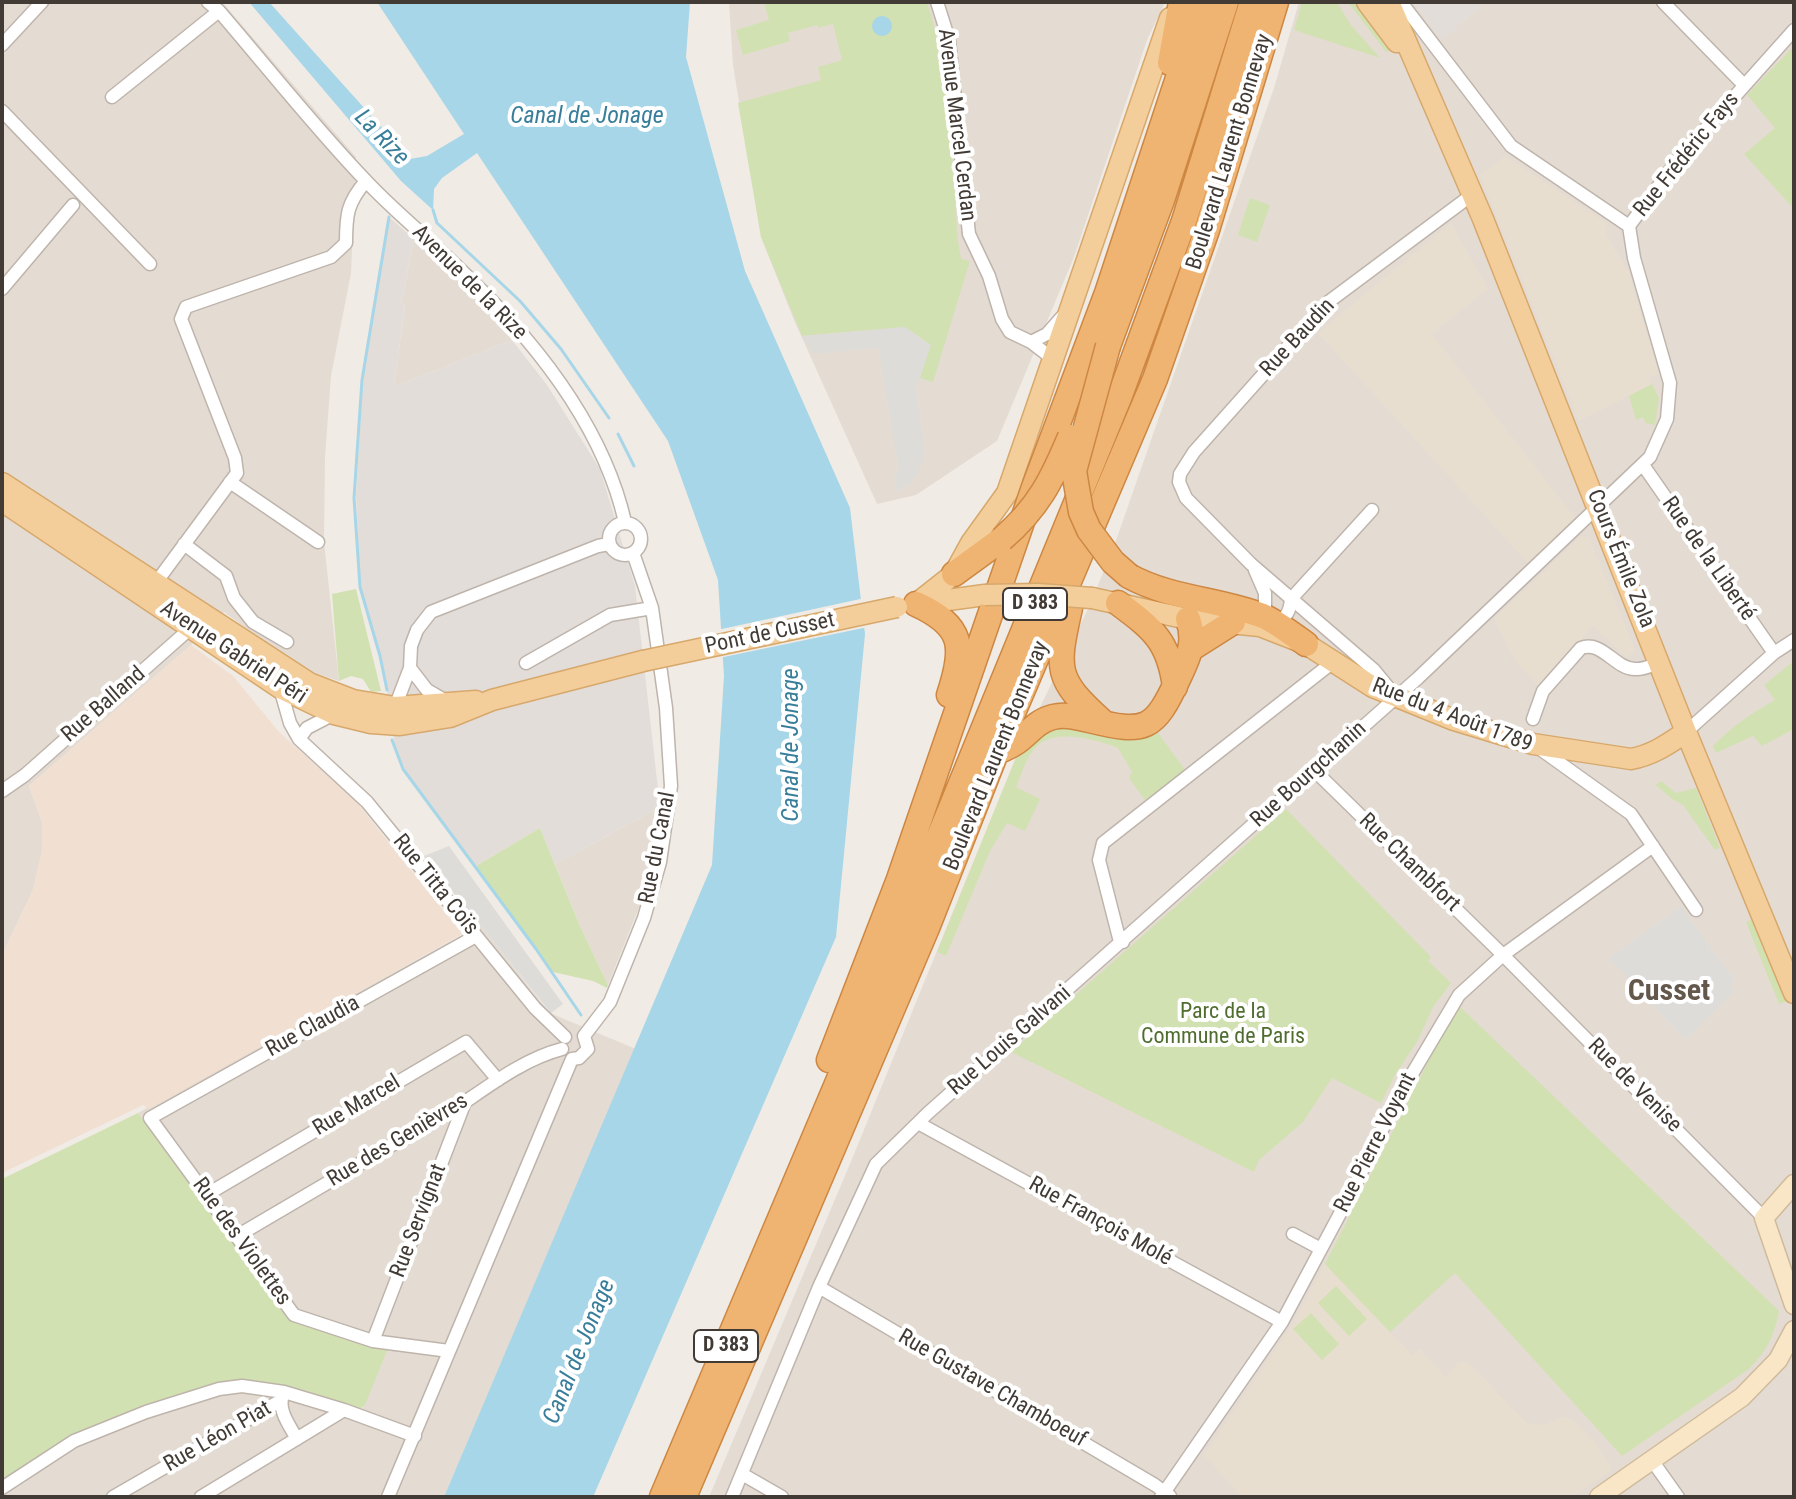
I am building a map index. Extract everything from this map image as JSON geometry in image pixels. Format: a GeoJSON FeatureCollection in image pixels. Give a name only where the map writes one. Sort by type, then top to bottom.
{"type":"FeatureCollection","features":[{"type":"Feature","properties":{"kind":"highway"},"geometry":{"type":"LineString","coordinates":[[790,1195],[796,1143],[899,879],[1027,486],[1157,106],[1174,47],[1178,2]]}},
{"type":"Feature","properties":{"kind":"highway"},"geometry":{"type":"LineString","coordinates":[[1006,550],[1107,293],[1203,2]]}},
{"type":"Feature","properties":{"kind":"highway"},"geometry":{"type":"LineString","coordinates":[[1210,54],[1209,35],[1216,2]]}},
{"type":"Feature","properties":{"kind":"highway"},"geometry":{"type":"LineString","coordinates":[[954,574],[1006,550],[1043,495],[1108,346],[1162,200],[1226,2]]}},
{"type":"Feature","properties":{"kind":"highway","name":"Boulevard Laurent Bonnevay"},"geometry":{"type":"LineString","coordinates":[[662,1497],[1119,398],[1184,221],[1252,2]]}},
{"type":"Feature","properties":{"kind":"highway","name":"Boulevard Laurent Bonnevay"},"geometry":{"type":"LineString","coordinates":[[684,1497],[927,928],[996,753],[1160,364],[1207,230],[1276,2]]}},
{"type":"Feature","properties":{"kind":"highway"},"geometry":{"type":"LineString","coordinates":[[1108,346],[1074,471],[1081,512],[1100,547],[1129,576],[1151,588],[1233,607],[1269,611],[1306,644]]}},
{"type":"Feature","properties":{"kind":"highway"},"geometry":{"type":"LineString","coordinates":[[1072,577],[1071,605],[1061,656],[1062,673],[1075,696],[1105,724]]}},
{"type":"Feature","properties":{"kind":"highway"},"geometry":{"type":"LineString","coordinates":[[1118,603],[1145,623],[1164,644],[1175,687]]}},
{"type":"Feature","properties":{"kind":"highway"},"geometry":{"type":"LineString","coordinates":[[899,879],[897,854],[957,673],[958,639],[950,625],[934,612],[906,606]]}},
{"type":"Feature","properties":{"kind":"highway"},"geometry":{"type":"LineString","coordinates":[[996,753],[1017,743],[1029,730],[1052,717],[1078,717],[1125,729],[1146,723],[1161,712],[1192,648],[1193,637],[1188,619]]}},
{"type":"Feature","properties":{"kind":"highway"},"geometry":{"type":"LineString","coordinates":[[1192,648],[1233,622]]}},
{"type":"Feature","properties":{"kind":"main road"},"geometry":{"type":"LineString","coordinates":[[906,606],[954,574],[971,543],[1007,493],[1178,2]]}},
{"type":"Feature","properties":{"kind":"main road"},"geometry":{"type":"LineString","coordinates":[[1367,2],[1385,11]]}},
{"type":"Feature","properties":{"kind":"main road","name":"Cours Émile Zola"},"geometry":{"type":"LineString","coordinates":[[1385,11],[1417,40],[1443,127]]}},
{"type":"Feature","properties":{"kind":"main road","name":"Cours Émile Zola"},"geometry":{"type":"LineString","coordinates":[[1385,11],[1473,194],[1661,662],[1686,732],[1794,993]]}},
{"type":"Feature","properties":{"kind":"main road","name":"Avenue Gabriel Péri"},"geometry":{"type":"LineString","coordinates":[[2,483],[155,584],[280,688],[334,714],[371,723],[391,712]]}},
{"type":"Feature","properties":{"kind":"main road","name":"Avenue Gabriel Péri"},"geometry":{"type":"LineString","coordinates":[[2,501],[85,557],[309,683],[391,712]]}},
{"type":"Feature","properties":{"kind":"main road","name":"Avenue Gabriel Péri"},"geometry":{"type":"LineString","coordinates":[[85,557],[102,560],[143,587],[155,584]]}},
{"type":"Feature","properties":{"kind":"main road","name":"Rue du 4 Août 1789"},"geometry":{"type":"LineString","coordinates":[[906,606],[985,595],[1038,594],[1092,598],[1188,619],[1260,626],[1306,644],[1368,684],[1397,697],[1454,720],[1533,744]]}},
{"type":"Feature","properties":{"kind":"main road","name":"Pont de Cusset"},"geometry":{"type":"LineString","coordinates":[[492,700],[643,661],[906,606]]}},
{"type":"Feature","properties":{"kind":"main road"},"geometry":{"type":"LineString","coordinates":[[391,712],[450,717],[492,700]]}},
{"type":"Feature","properties":{"kind":"main road"},"geometry":{"type":"LineString","coordinates":[[391,712],[492,700]]}},
{"type":"Feature","properties":{"kind":"main road"},"geometry":{"type":"LineString","coordinates":[[1533,744],[1631,759],[1659,750],[1686,732]]}},
{"type":"Feature","properties":{"kind":"street"},"geometry":{"type":"LineString","coordinates":[[2,45],[42,2]]}},
{"type":"Feature","properties":{"kind":"street","name":"Avenue de la Rize"},"geometry":{"type":"LineString","coordinates":[[208,2],[366,181],[511,320],[557,379],[595,443],[621,504],[625,522]]}},
{"type":"Feature","properties":{"kind":"street","name":"Avenue Marcel Cerdan"},"geometry":{"type":"LineString","coordinates":[[937,2],[949,40],[969,234],[1010,332],[1031,342],[1053,359]]}},
{"type":"Feature","properties":{"kind":"street"},"geometry":{"type":"LineString","coordinates":[[1401,2],[1417,40],[1511,146],[1629,226]]}},
{"type":"Feature","properties":{"kind":"street"},"geometry":{"type":"LineString","coordinates":[[1663,2],[1744,85]]}},
{"type":"Feature","properties":{"kind":"street"},"geometry":{"type":"LineString","coordinates":[[112,97],[219,11]]}},
{"type":"Feature","properties":{"kind":"street","name":"Rue Frédéric Fays"},"geometry":{"type":"LineString","coordinates":[[1598,507],[1643,465],[1663,433],[1669,407],[1670,383],[1634,258],[1629,226],[1677,161],[1794,30]]}},
{"type":"Feature","properties":{"kind":"street"},"geometry":{"type":"LineString","coordinates":[[2,111],[150,264]]}},
{"type":"Feature","properties":{"kind":"street"},"geometry":{"type":"LineString","coordinates":[[155,584],[237,473],[235,458],[181,319],[186,307],[331,257],[346,243],[346,214],[355,194],[366,181]]}},
{"type":"Feature","properties":{"kind":"street","name":"Rue Baudin"},"geometry":{"type":"LineString","coordinates":[[1251,564],[1186,498],[1179,482],[1180,474],[1194,452],[1327,303],[1473,194]]}},
{"type":"Feature","properties":{"kind":"street"},"geometry":{"type":"LineString","coordinates":[[2,289],[73,205]]}},
{"type":"Feature","properties":{"kind":"street"},"geometry":{"type":"LineString","coordinates":[[1031,342],[1047,334],[1062,318],[1075,295]]}},
{"type":"Feature","properties":{"kind":"street","name":"Rue de la Liberté"},"geometry":{"type":"LineString","coordinates":[[1643,465],[1774,653]]}},
{"type":"Feature","properties":{"kind":"street"},"geometry":{"type":"LineString","coordinates":[[230,482],[318,542]]}},
{"type":"Feature","properties":{"kind":"street","name":"Rue Bourgchanin"},"geometry":{"type":"LineString","coordinates":[[1123,942],[1397,697],[1598,507]]}},
{"type":"Feature","properties":{"kind":"street"},"geometry":{"type":"LineString","coordinates":[[1251,564],[1269,611],[1285,618],[1291,599],[1372,510]]}},
{"type":"Feature","properties":{"kind":"street"},"geometry":{"type":"LineString","coordinates":[[625,522],[635,526],[640,535],[640,545],[633,553],[622,555],[609,544],[611,529],[625,522]]}},
{"type":"Feature","properties":{"kind":"street"},"geometry":{"type":"LineString","coordinates":[[184,544],[226,576],[234,598],[253,622],[287,642]]}},
{"type":"Feature","properties":{"kind":"street"},"geometry":{"type":"LineString","coordinates":[[391,712],[410,668],[411,646],[417,630],[431,612],[609,544]]}},
{"type":"Feature","properties":{"kind":"street","name":"Rue du Canal"},"geometry":{"type":"LineString","coordinates":[[584,1036],[610,1002],[644,918],[662,847],[671,786],[666,708],[652,608],[633,553]]}},
{"type":"Feature","properties":{"kind":"street"},"geometry":{"type":"LineString","coordinates":[[1251,564],[1374,670],[1397,697]]}},
{"type":"Feature","properties":{"kind":"street"},"geometry":{"type":"LineString","coordinates":[[1269,611],[1273,587],[1280,589]]}},
{"type":"Feature","properties":{"kind":"street"},"geometry":{"type":"LineString","coordinates":[[526,663],[610,615],[652,608]]}},
{"type":"Feature","properties":{"kind":"street","name":"Rue Balland"},"geometry":{"type":"LineString","coordinates":[[4,786],[196,621]]}},
{"type":"Feature","properties":{"kind":"street"},"geometry":{"type":"LineString","coordinates":[[1686,732],[1774,653],[1794,640]]}},
{"type":"Feature","properties":{"kind":"street"},"geometry":{"type":"LineString","coordinates":[[1533,719],[1543,691],[1587,645],[1631,670],[1661,662]]}},
{"type":"Feature","properties":{"kind":"street"},"geometry":{"type":"LineString","coordinates":[[1123,942],[1119,938],[1099,860],[1103,843],[1333,662]]}},
{"type":"Feature","properties":{"kind":"street"},"geometry":{"type":"LineString","coordinates":[[410,668],[427,690],[449,703]]}},
{"type":"Feature","properties":{"kind":"street","name":"Rue Titta Coïs"},"geometry":{"type":"LineString","coordinates":[[280,688],[290,723],[299,739],[367,802],[563,1043]]}},
{"type":"Feature","properties":{"kind":"street"},"geometry":{"type":"LineString","coordinates":[[299,739],[307,728],[334,714]]}},
{"type":"Feature","properties":{"kind":"street","name":"Rue du 4 Août 1789"},"geometry":{"type":"LineString","coordinates":[[1533,744],[1631,814],[1696,910]]}},
{"type":"Feature","properties":{"kind":"street","name":"Rue Chambfort"},"geometry":{"type":"LineString","coordinates":[[1315,771],[1503,955]]}},
{"type":"Feature","properties":{"kind":"street","name":"Rue Pierre Voyant"},"geometry":{"type":"LineString","coordinates":[[1166,1495],[1282,1322],[1396,1101],[1447,1012],[1475,978],[1503,955],[1653,846]]}},
{"type":"Feature","properties":{"kind":"street","name":"Rue Claudia"},"geometry":{"type":"LineString","coordinates":[[150,1118],[476,936]]}},
{"type":"Feature","properties":{"kind":"street","name":"Rue Louis Galvani"},"geometry":{"type":"LineString","coordinates":[[732,1497],[819,1287],[876,1164],[918,1123],[1123,942]]}},
{"type":"Feature","properties":{"kind":"street","name":"Rue de Venise"},"geometry":{"type":"LineString","coordinates":[[1503,955],[1764,1218]]}},
{"type":"Feature","properties":{"kind":"street"},"geometry":{"type":"LineString","coordinates":[[578,1033],[584,1036],[588,1049],[584,1055],[572,1059],[565,1055],[563,1043],[578,1033]]}},
{"type":"Feature","properties":{"kind":"street","name":"Rue Marcel"},"geometry":{"type":"LineString","coordinates":[[206,1195],[466,1042],[498,1080]]}},
{"type":"Feature","properties":{"kind":"street","name":"Rue des Genièvres"},"geometry":{"type":"LineString","coordinates":[[237,1236],[563,1043]]}},
{"type":"Feature","properties":{"kind":"street"},"geometry":{"type":"LineString","coordinates":[[388,1497],[572,1059]]}},
{"type":"Feature","properties":{"kind":"street","name":"Rue Servignat"},"geometry":{"type":"LineString","coordinates":[[373,1341],[465,1102]]}},
{"type":"Feature","properties":{"kind":"street","name":"Rue des Violettes"},"geometry":{"type":"LineString","coordinates":[[150,1118],[294,1315],[373,1341],[449,1351]]}},
{"type":"Feature","properties":{"kind":"street","name":"Rue François Molé"},"geometry":{"type":"LineString","coordinates":[[918,1123],[1282,1322]]}},
{"type":"Feature","properties":{"kind":"street"},"geometry":{"type":"LineString","coordinates":[[1794,1184],[1764,1218],[1794,1305]]}},
{"type":"Feature","properties":{"kind":"street"},"geometry":{"type":"LineString","coordinates":[[1293,1234],[1321,1249]]}},
{"type":"Feature","properties":{"kind":"street","name":"Rue Gustave Chamboeuf"},"geometry":{"type":"LineString","coordinates":[[819,1287],[1166,1495]]}},
{"type":"Feature","properties":{"kind":"street"},"geometry":{"type":"LineString","coordinates":[[1599,1497],[1734,1403],[1759,1382],[1778,1360],[1794,1330]]}},
{"type":"Feature","properties":{"kind":"street"},"geometry":{"type":"LineString","coordinates":[[2,1488],[74,1441],[146,1412],[219,1389],[242,1386],[282,1397]]}},
{"type":"Feature","properties":{"kind":"street","name":"Rue Léon Piat"},"geometry":{"type":"LineString","coordinates":[[113,1497],[282,1397],[344,1410],[415,1436]]}},
{"type":"Feature","properties":{"kind":"street","name":"Rue Léon Piat"},"geometry":{"type":"LineString","coordinates":[[282,1397],[282,1411],[297,1439]]}},
{"type":"Feature","properties":{"kind":"street","name":"Rue Léon Piat"},"geometry":{"type":"LineString","coordinates":[[201,1497],[344,1410]]}},
{"type":"Feature","properties":{"kind":"street"},"geometry":{"type":"LineString","coordinates":[[1651,1459],[1678,1497]]}},
{"type":"Feature","properties":{"kind":"street"},"geometry":{"type":"LineString","coordinates":[[742,1474],[782,1497]]}},
{"type":"Feature","properties":{"kind":"shaded area"},"geometry":{"type":"Polygon","coordinates":[[[2,2],[222,2],[356,157],[351,273],[331,376],[325,457],[324,542],[339,681],[300,668],[224,612],[191,645],[29,786],[42,822],[42,851],[33,890],[2,955],[2,2]]]}},
{"type":"Feature","properties":{"kind":"shaded area"},"geometry":{"type":"Polygon","coordinates":[[[729,2],[1165,2],[1147,40],[1074,257],[997,441],[916,495],[877,504],[794,320],[761,237],[733,65],[729,2]]]}},
{"type":"Feature","properties":{"kind":"shaded area"},"geometry":{"type":"Polygon","coordinates":[[[1299,2],[1413,2],[1442,39],[1485,2],[1794,2],[1794,1497],[709,1497],[852,1159],[1019,750],[1087,611],[1113,549],[1274,88],[1299,2]]]}},
{"type":"Feature","properties":{"kind":"shaded area"},"geometry":{"type":"Polygon","coordinates":[[[1413,2],[1485,2],[1442,40],[1413,2]]]}},
{"type":"Feature","properties":{"kind":"shaded area"},"geometry":{"type":"Polygon","coordinates":[[[1505,156],[1608,224],[1606,235],[1628,271],[1659,374],[1649,377],[1652,384],[1579,421],[1480,175],[1505,156]]]}},
{"type":"Feature","properties":{"kind":"shaded area"},"geometry":{"type":"Polygon","coordinates":[[[389,217],[414,239],[401,304],[405,304],[394,387],[512,340],[547,385],[600,469],[635,586],[660,807],[555,864],[540,828],[474,867],[408,776],[395,748],[385,674],[360,584],[356,495],[363,380],[389,217]]]}},
{"type":"Feature","properties":{"kind":"shaded area"},"geometry":{"type":"Polygon","coordinates":[[[1451,223],[1488,289],[1432,334],[1576,519],[1529,564],[1318,333],[1451,223]]]}},
{"type":"Feature","properties":{"kind":"shaded area"},"geometry":{"type":"Polygon","coordinates":[[[414,239],[473,291],[512,340],[394,387],[405,305],[401,304],[414,239]]]}},
{"type":"Feature","properties":{"kind":"shaded area"},"geometry":{"type":"Polygon","coordinates":[[[905,327],[931,345],[916,389],[925,454],[910,483],[896,491],[894,477],[899,470],[878,348],[813,354],[802,336],[905,327]]]}},
{"type":"Feature","properties":{"kind":"shaded area"},"geometry":{"type":"Polygon","coordinates":[[[1581,536],[1589,538],[1635,650],[1627,658],[1593,626],[1540,688],[1515,660],[1494,619],[1581,536]]]}},
{"type":"Feature","properties":{"kind":"shaded area"},"geometry":{"type":"Polygon","coordinates":[[[191,645],[233,676],[279,732],[354,799],[462,934],[149,1109],[143,1105],[2,1173],[2,955],[33,890],[42,851],[42,822],[29,786],[191,645]]]}},
{"type":"Feature","properties":{"kind":"shaded area"},"geometry":{"type":"Polygon","coordinates":[[[660,807],[652,875],[608,985],[555,864],[660,807]]]}},
{"type":"Feature","properties":{"kind":"shaded area"},"geometry":{"type":"Polygon","coordinates":[[[449,846],[563,1004],[551,1013],[424,856],[449,846]]]}},
{"type":"Feature","properties":{"kind":"shaded area"},"geometry":{"type":"Polygon","coordinates":[[[1681,907],[1735,981],[1730,986],[1735,991],[1685,1040],[1609,958],[1681,907]]]}},
{"type":"Feature","properties":{"kind":"shaded area"},"geometry":{"type":"Polygon","coordinates":[[[480,925],[550,1013],[636,1049],[444,1497],[2,1497],[2,1480],[67,1438],[156,1403],[228,1382],[256,1381],[308,1391],[355,1410],[363,1408],[138,1113],[480,925]]]}},
{"type":"Feature","properties":{"kind":"shaded area"},"geometry":{"type":"Polygon","coordinates":[[[1325,1264],[1412,1355],[1420,1349],[1445,1376],[1459,1362],[1468,1362],[1528,1424],[1544,1425],[1561,1417],[1572,1419],[1597,1444],[1612,1470],[1572,1497],[1242,1497],[1204,1455],[1291,1327],[1325,1264]]]}},
{"type":"Feature","properties":{"kind":"green space"},"geometry":{"type":"Polygon","coordinates":[[[764,2],[927,2],[946,90],[958,241],[961,259],[970,261],[933,382],[920,378],[930,345],[905,327],[802,336],[761,237],[738,103],[821,80],[818,67],[842,60],[833,24],[788,33],[790,41],[743,55],[736,30],[769,20],[764,2]]]}},
{"type":"Feature","properties":{"kind":"green space"},"geometry":{"type":"Polygon","coordinates":[[[1302,2],[1337,2],[1350,24],[1380,58],[1294,30],[1302,2]]]}},
{"type":"Feature","properties":{"kind":"green space"},"geometry":{"type":"Polygon","coordinates":[[[1348,2],[1360,2],[1389,51],[1386,52],[1348,2]]]}},
{"type":"Feature","properties":{"kind":"green space"},"geometry":{"type":"Polygon","coordinates":[[[1794,46],[1794,209],[1744,154],[1775,128],[1747,95],[1794,46]]]}},
{"type":"Feature","properties":{"kind":"green space"},"geometry":{"type":"Polygon","coordinates":[[[1250,198],[1270,205],[1257,242],[1238,235],[1250,198]]]}},
{"type":"Feature","properties":{"kind":"green space"},"geometry":{"type":"Polygon","coordinates":[[[1652,384],[1659,398],[1655,425],[1646,423],[1643,417],[1636,420],[1629,396],[1652,384]]]}},
{"type":"Feature","properties":{"kind":"green space"},"geometry":{"type":"Polygon","coordinates":[[[356,589],[381,691],[371,692],[363,679],[351,676],[339,681],[332,594],[356,589]]]}},
{"type":"Feature","properties":{"kind":"green space"},"geometry":{"type":"Polygon","coordinates":[[[1794,661],[1794,729],[1762,746],[1753,736],[1716,753],[1713,746],[1727,733],[1775,700],[1764,685],[1794,661]]]}},
{"type":"Feature","properties":{"kind":"green space"},"geometry":{"type":"Polygon","coordinates":[[[1073,726],[1126,739],[1156,730],[1185,770],[1145,800],[1129,778],[1132,772],[1118,748],[1077,737],[1055,738],[1037,746],[1027,760],[1016,787],[1040,799],[1025,831],[1007,823],[990,851],[946,956],[937,952],[1019,750],[1048,729],[1073,726]]]}},
{"type":"Feature","properties":{"kind":"green space"},"geometry":{"type":"Polygon","coordinates":[[[1661,781],[1676,793],[1696,788],[1720,848],[1715,850],[1683,805],[1656,785],[1661,781]]]}},
{"type":"Feature","properties":{"kind":"green space","name":"Parc de la Commune de Paris"},"geometry":{"type":"Polygon","coordinates":[[[1286,809],[1431,957],[1428,961],[1451,983],[1433,1007],[1418,1040],[1381,1103],[1332,1078],[1303,1122],[1259,1160],[1254,1172],[1011,1052],[1286,809]]]}},
{"type":"Feature","properties":{"kind":"green space"},"geometry":{"type":"Polygon","coordinates":[[[540,828],[607,988],[593,981],[553,972],[476,866],[540,828]]]}},
{"type":"Feature","properties":{"kind":"green space"},"geometry":{"type":"Polygon","coordinates":[[[1754,919],[1788,1001],[1779,1004],[1746,922],[1754,919]]]}},
{"type":"Feature","properties":{"kind":"green space"},"geometry":{"type":"Polygon","coordinates":[[[1459,1006],[1779,1311],[1769,1343],[1749,1369],[1622,1456],[1455,1273],[1390,1332],[1325,1264],[1459,1006]]]}},
{"type":"Feature","properties":{"kind":"green space"},"geometry":{"type":"Polygon","coordinates":[[[138,1113],[290,1315],[388,1348],[365,1405],[360,1409],[308,1391],[256,1381],[228,1382],[156,1403],[67,1438],[2,1480],[2,1179],[138,1113]]]}},
{"type":"Feature","properties":{"kind":"green space"},"geometry":{"type":"Polygon","coordinates":[[[1336,1286],[1367,1319],[1349,1336],[1318,1303],[1336,1286]]]}},
{"type":"Feature","properties":{"kind":"green space"},"geometry":{"type":"Polygon","coordinates":[[[1311,1313],[1339,1344],[1322,1360],[1293,1329],[1311,1313]]]}},
{"type":"Feature","properties":{"kind":"water","name":"Canal de Jonage"},"geometry":{"type":"Polygon","coordinates":[[[249,2],[269,2],[410,159],[427,156],[464,134],[377,2],[690,2],[686,57],[745,271],[850,508],[865,634],[836,937],[593,1497],[444,1497],[712,865],[724,676],[718,580],[668,441],[477,153],[442,178],[434,189],[433,210],[401,181],[249,2]]]}},
{"type":"Feature","properties":{"kind":"water"},"geometry":{"type":"Polygon","coordinates":[[[882,16],[889,19],[892,26],[889,33],[882,36],[875,33],[872,26],[875,19],[882,16]]]}},
{"type":"Feature","properties":{"kind":"pier"},"geometry":{"type":"Polygon","coordinates":[[[865,598],[868,627],[719,658],[717,630],[865,598]]]}},
{"type":"Feature","properties":{"kind":"waterway"},"geometry":{"type":"LineString","coordinates":[[433,210],[437,223],[520,301],[561,349],[609,418]]}},
{"type":"Feature","properties":{"kind":"waterway"},"geometry":{"type":"LineString","coordinates":[[387,690],[360,587],[354,498],[362,380],[389,217]]}},
{"type":"Feature","properties":{"kind":"waterway"},"geometry":{"type":"LineString","coordinates":[[618,434],[634,466]]}},
{"type":"Feature","properties":{"kind":"waterway"},"geometry":{"type":"LineString","coordinates":[[392,740],[403,769],[581,1015]]}},
{"type":"Feature","properties":{"kind":"district","name":"Cusset"},"geometry":{"type":"Point","coordinates":[1669,992]}},
{"type":"Feature","properties":{"kind":"water label","name":"La Rize"},"geometry":{"type":"Point","coordinates":[381,138]}}]}
